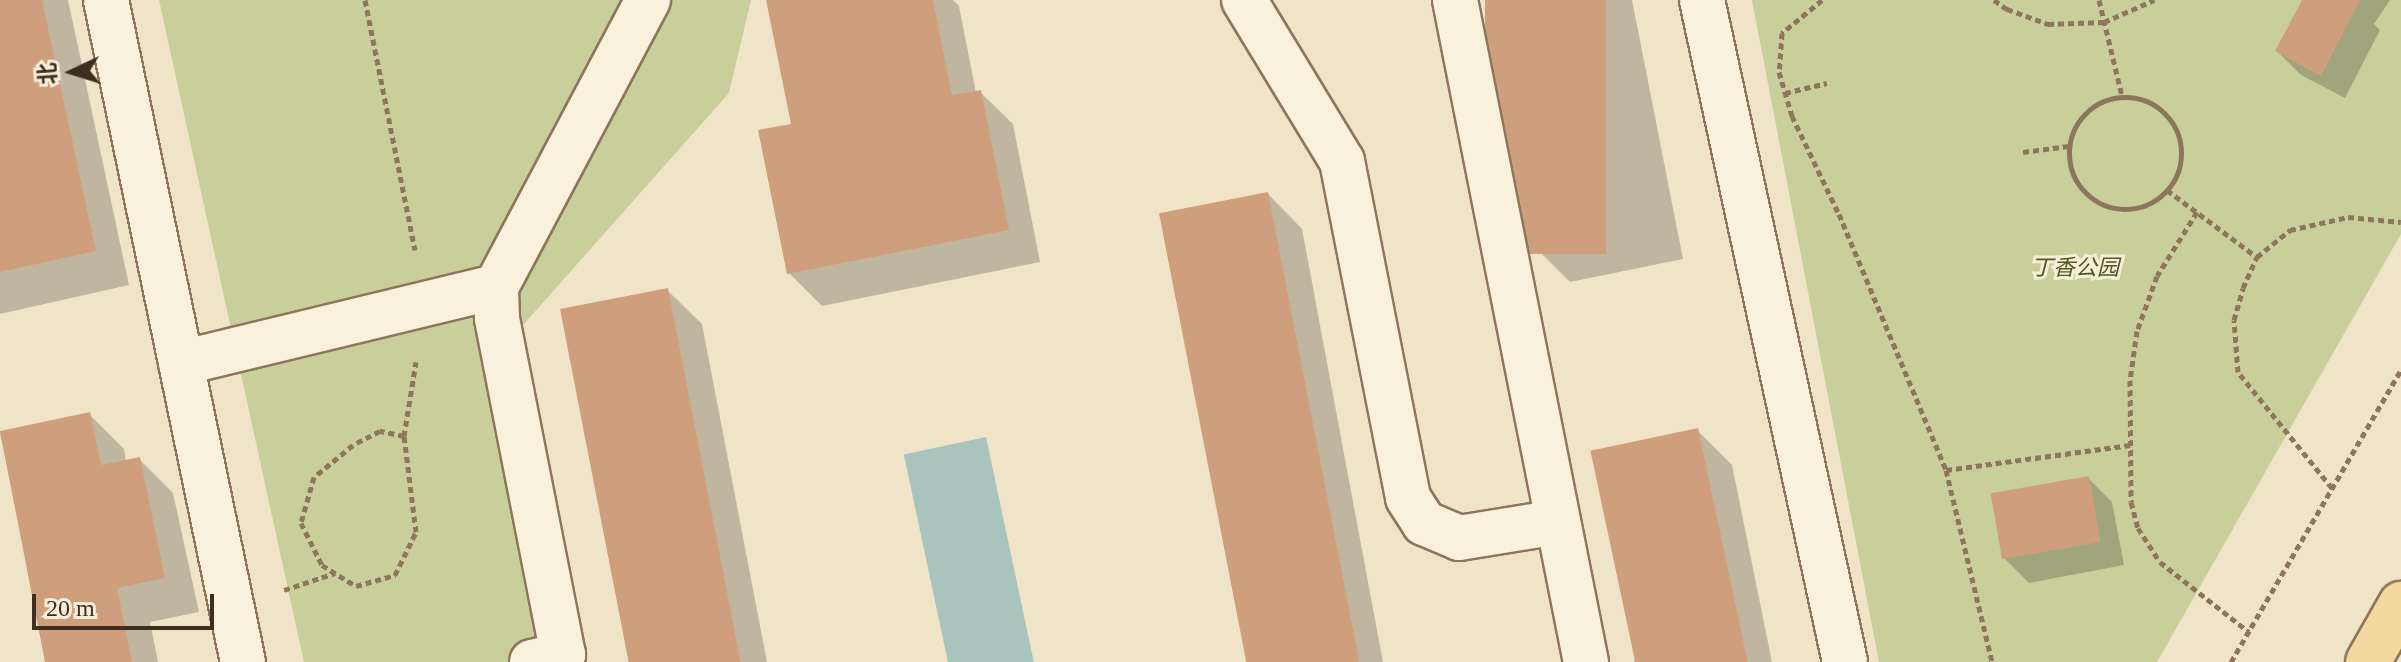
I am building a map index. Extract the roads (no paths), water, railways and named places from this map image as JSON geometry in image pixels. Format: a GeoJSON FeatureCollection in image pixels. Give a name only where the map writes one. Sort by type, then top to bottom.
{"type":"FeatureCollection","features":[{"type":"Feature","properties":{"kind":"main road"},"geometry":{"type":"LineString","coordinates":[[2368,662],[2401,604]]}},
{"type":"Feature","properties":{"kind":"lane"},"geometry":{"type":"LineString","coordinates":[[106,0],[243,662]]}},
{"type":"Feature","properties":{"kind":"lane"},"geometry":{"type":"LineString","coordinates":[[532,662],[563,655],[497,318],[496,287],[648,0]]}},
{"type":"Feature","properties":{"kind":"lane"},"geometry":{"type":"LineString","coordinates":[[1244,0],[1342,161],[1408,498],[1424,523],[1459,538],[1558,522]]}},
{"type":"Feature","properties":{"kind":"lane"},"geometry":{"type":"LineString","coordinates":[[1455,0],[1586,662]]}},
{"type":"Feature","properties":{"kind":"lane"},"geometry":{"type":"LineString","coordinates":[[1702,0],[1845,662]]}},
{"type":"Feature","properties":{"kind":"lane"},"geometry":{"type":"LineString","coordinates":[[181,363],[496,287]]}},
{"type":"Feature","properties":{"kind":"water"},"geometry":{"type":"Polygon","coordinates":[[[986,437],[1034,662],[948,662],[904,454],[986,437]]]}},
{"type":"Feature","properties":{"kind":"park label","name":"丁香公园"},"geometry":{"type":"Point","coordinates":[2075,268]}}]}
